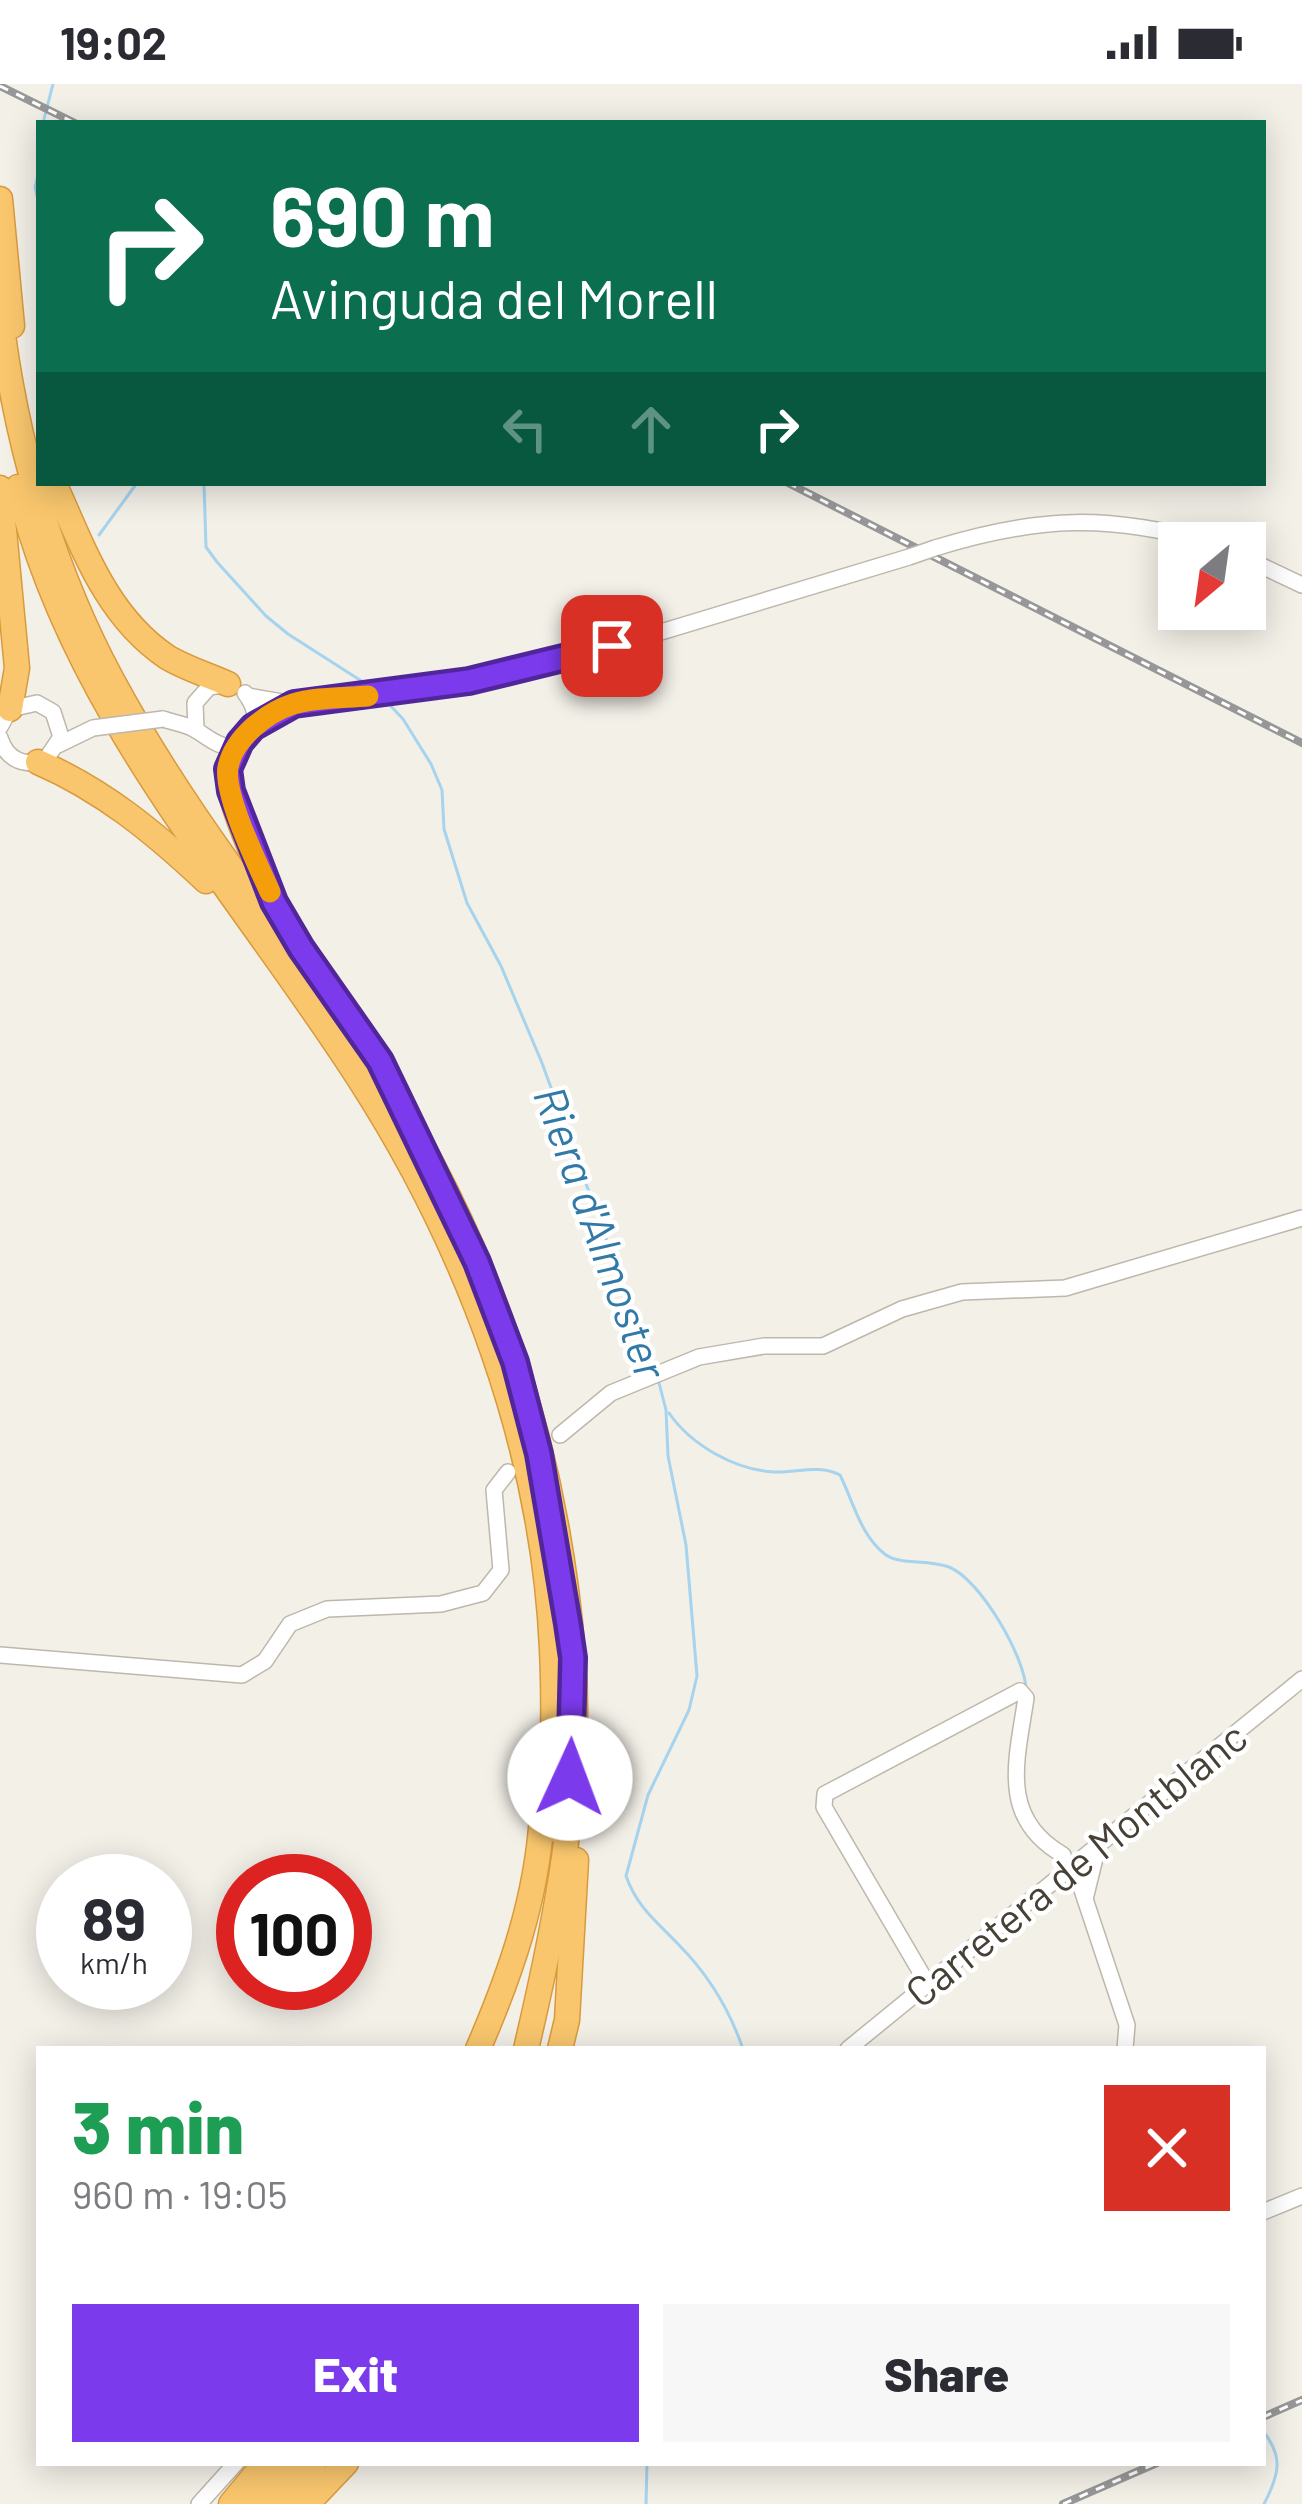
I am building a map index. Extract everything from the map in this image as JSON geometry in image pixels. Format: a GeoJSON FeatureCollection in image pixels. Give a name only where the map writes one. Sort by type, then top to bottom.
{"type":"FeatureCollection","features":[{"type":"Feature","properties":{"kind":"highway"},"geometry":{"type":"LineString","coordinates":[[0,200],[17,376],[36,441]]}},
{"type":"Feature","properties":{"kind":"highway"},"geometry":{"type":"LineString","coordinates":[[0,312],[8,376],[40,509],[110,678],[244,888],[373,1066],[423,1168],[477,1262],[515,1362],[551,1515],[563,1652],[565,1847],[548,1958],[527,2046]]}},
{"type":"Feature","properties":{"kind":"highway"},"geometry":{"type":"LineString","coordinates":[[0,415],[25,518],[96,688],[141,767],[423,1168]]}},
{"type":"Feature","properties":{"kind":"highway"},"geometry":{"type":"LineString","coordinates":[[55,486],[102,588],[132,630],[171,659],[238,690]]}},
{"type":"Feature","properties":{"kind":"highway"},"geometry":{"type":"LineString","coordinates":[[0,488],[17,668],[3,720]]}},
{"type":"Feature","properties":{"kind":"highway"},"geometry":{"type":"LineString","coordinates":[[247,734],[228,769],[231,791],[274,902],[380,1061],[423,1168]]}},
{"type":"Feature","properties":{"kind":"highway"},"geometry":{"type":"LineString","coordinates":[[38,762],[70,776],[151,829],[206,881],[423,1168]]}},
{"type":"Feature","properties":{"kind":"highway"},"geometry":{"type":"LineString","coordinates":[[479,2046],[521,1934],[536,1870],[563,1652]]}},
{"type":"Feature","properties":{"kind":"highway"},"geometry":{"type":"LineString","coordinates":[[511,2046],[549,1846],[563,1652]]}},
{"type":"Feature","properties":{"kind":"highway"},"geometry":{"type":"LineString","coordinates":[[561,2046],[574,1928],[581,1742],[563,1652]]}},
{"type":"Feature","properties":{"kind":"highway"},"geometry":{"type":"LineString","coordinates":[[231,2504],[263,2466]]}},
{"type":"Feature","properties":{"kind":"highway"},"geometry":{"type":"LineString","coordinates":[[256,2504],[288,2466]]}},
{"type":"Feature","properties":{"kind":"highway"},"geometry":{"type":"LineString","coordinates":[[280,2504],[312,2466]]}},
{"type":"Feature","properties":{"kind":"highway"},"geometry":{"type":"LineString","coordinates":[[307,2504],[343,2466]]}},
{"type":"Feature","properties":{"kind":"street"},"geometry":{"type":"LineString","coordinates":[[2,746],[20,761],[38,762],[58,745],[93,728],[163,718],[195,703],[209,688],[294,704],[469,681],[575,658],[999,529],[1096,521],[1158,530]]}},
{"type":"Feature","properties":{"kind":"street"},"geometry":{"type":"LineString","coordinates":[[1266,568],[1302,585]]}},
{"type":"Feature","properties":{"kind":"street"},"geometry":{"type":"LineString","coordinates":[[238,690],[255,711],[247,734]]}},
{"type":"Feature","properties":{"kind":"street"},"geometry":{"type":"LineString","coordinates":[[3,720],[37,703],[58,719],[93,728]]}},
{"type":"Feature","properties":{"kind":"street"},"geometry":{"type":"LineString","coordinates":[[195,703],[196,730]]}},
{"type":"Feature","properties":{"kind":"street"},"geometry":{"type":"LineString","coordinates":[[163,718],[226,747],[294,704]]}},
{"type":"Feature","properties":{"kind":"street"},"geometry":{"type":"LineString","coordinates":[[58,719],[58,745]]}},
{"type":"Feature","properties":{"kind":"street"},"geometry":{"type":"LineString","coordinates":[[560,1435],[611,1393],[699,1358],[764,1346],[824,1346],[902,1309],[962,1292],[1065,1288],[1302,1217]]}},
{"type":"Feature","properties":{"kind":"street"},"geometry":{"type":"LineString","coordinates":[[0,1654],[242,1675],[265,1661],[290,1624],[327,1609],[441,1604],[483,1593],[501,1570],[494,1490],[508,1472]]}},
{"type":"Feature","properties":{"kind":"street","name":"Carretera de Montblanc"},"geometry":{"type":"LineString","coordinates":[[852,2046],[1302,1679]]}},
{"type":"Feature","properties":{"kind":"street"},"geometry":{"type":"LineString","coordinates":[[927,1983],[824,1807],[825,1794],[1019,1691],[1026,1697],[1016,1761],[1018,1802],[1034,1834],[1063,1855]]}},
{"type":"Feature","properties":{"kind":"street"},"geometry":{"type":"LineString","coordinates":[[1085,1902],[1099,1842]]}},
{"type":"Feature","properties":{"kind":"street"},"geometry":{"type":"LineString","coordinates":[[1076,1872],[1127,2025],[1125,2046]]}},
{"type":"Feature","properties":{"kind":"street"},"geometry":{"type":"LineString","coordinates":[[1266,2211],[1302,2196]]}},
{"type":"Feature","properties":{"kind":"street"},"geometry":{"type":"LineString","coordinates":[[200,2504],[233,2466]]}},
{"type":"Feature","properties":{"kind":"waterway"},"geometry":{"type":"LineString","coordinates":[[44,120],[53,84]]}},
{"type":"Feature","properties":{"kind":"waterway"},"geometry":{"type":"LineString","coordinates":[[36,183],[36,192]]}},
{"type":"Feature","properties":{"kind":"waterway"},"geometry":{"type":"LineString","coordinates":[[99,535],[135,486]]}},
{"type":"Feature","properties":{"kind":"waterway","name":"Riera d'Almoster"},"geometry":{"type":"LineString","coordinates":[[204,486],[206,547],[217,562],[288,634],[374,689]]}},
{"type":"Feature","properties":{"kind":"waterway","name":"Riera d'Almoster"},"geometry":{"type":"LineString","coordinates":[[385,700],[403,719],[442,790],[444,829],[467,903],[501,966],[542,1063],[654,1370]]}},
{"type":"Feature","properties":{"kind":"waterway","name":"Riera d'Almoster"},"geometry":{"type":"LineString","coordinates":[[658,1379],[686,1545],[697,1676],[689,1710],[648,1795],[626,1876],[641,1905],[708,1980],[742,2046]]}},
{"type":"Feature","properties":{"kind":"waterway"},"geometry":{"type":"LineString","coordinates":[[669,1413],[702,1445],[729,1461],[774,1472],[824,1470],[840,1475],[864,1529],[886,1555],[949,1567],[974,1587],[1009,1640],[1026,1689]]}},
{"type":"Feature","properties":{"kind":"waterway"},"geometry":{"type":"LineString","coordinates":[[1264,2504],[1277,2466],[1266,2436]]}},
{"type":"Feature","properties":{"kind":"waterway","name":"Riera d'Almoster"},"geometry":{"type":"LineString","coordinates":[[646,2504],[647,2466]]}},
{"type":"Feature","properties":{"kind":"railway"},"geometry":{"type":"LineString","coordinates":[[0,86],[69,120]]}},
{"type":"Feature","properties":{"kind":"railway"},"geometry":{"type":"LineString","coordinates":[[794,486],[1302,743]]}},
{"type":"Feature","properties":{"kind":"railway"},"geometry":{"type":"LineString","coordinates":[[1266,2416],[1302,2400]]}},
{"type":"Feature","properties":{"kind":"railway"},"geometry":{"type":"LineString","coordinates":[[1063,2504],[1150,2466]]}},
{"type":"Feature","properties":{"kind":"slow traffic"},"geometry":{"type":"LineString","coordinates":[[270,892],[231,791],[228,769],[240,742],[253,727],[294,704],[368,696]]}},
{"type":"Feature","properties":{"kind":"route"},"geometry":{"type":"LineString","coordinates":[[570,1778],[573,1658],[559,1556],[515,1362],[477,1262],[380,1061],[274,902],[231,791],[228,769],[253,727],[294,704],[469,681],[612,646]]}}]}
